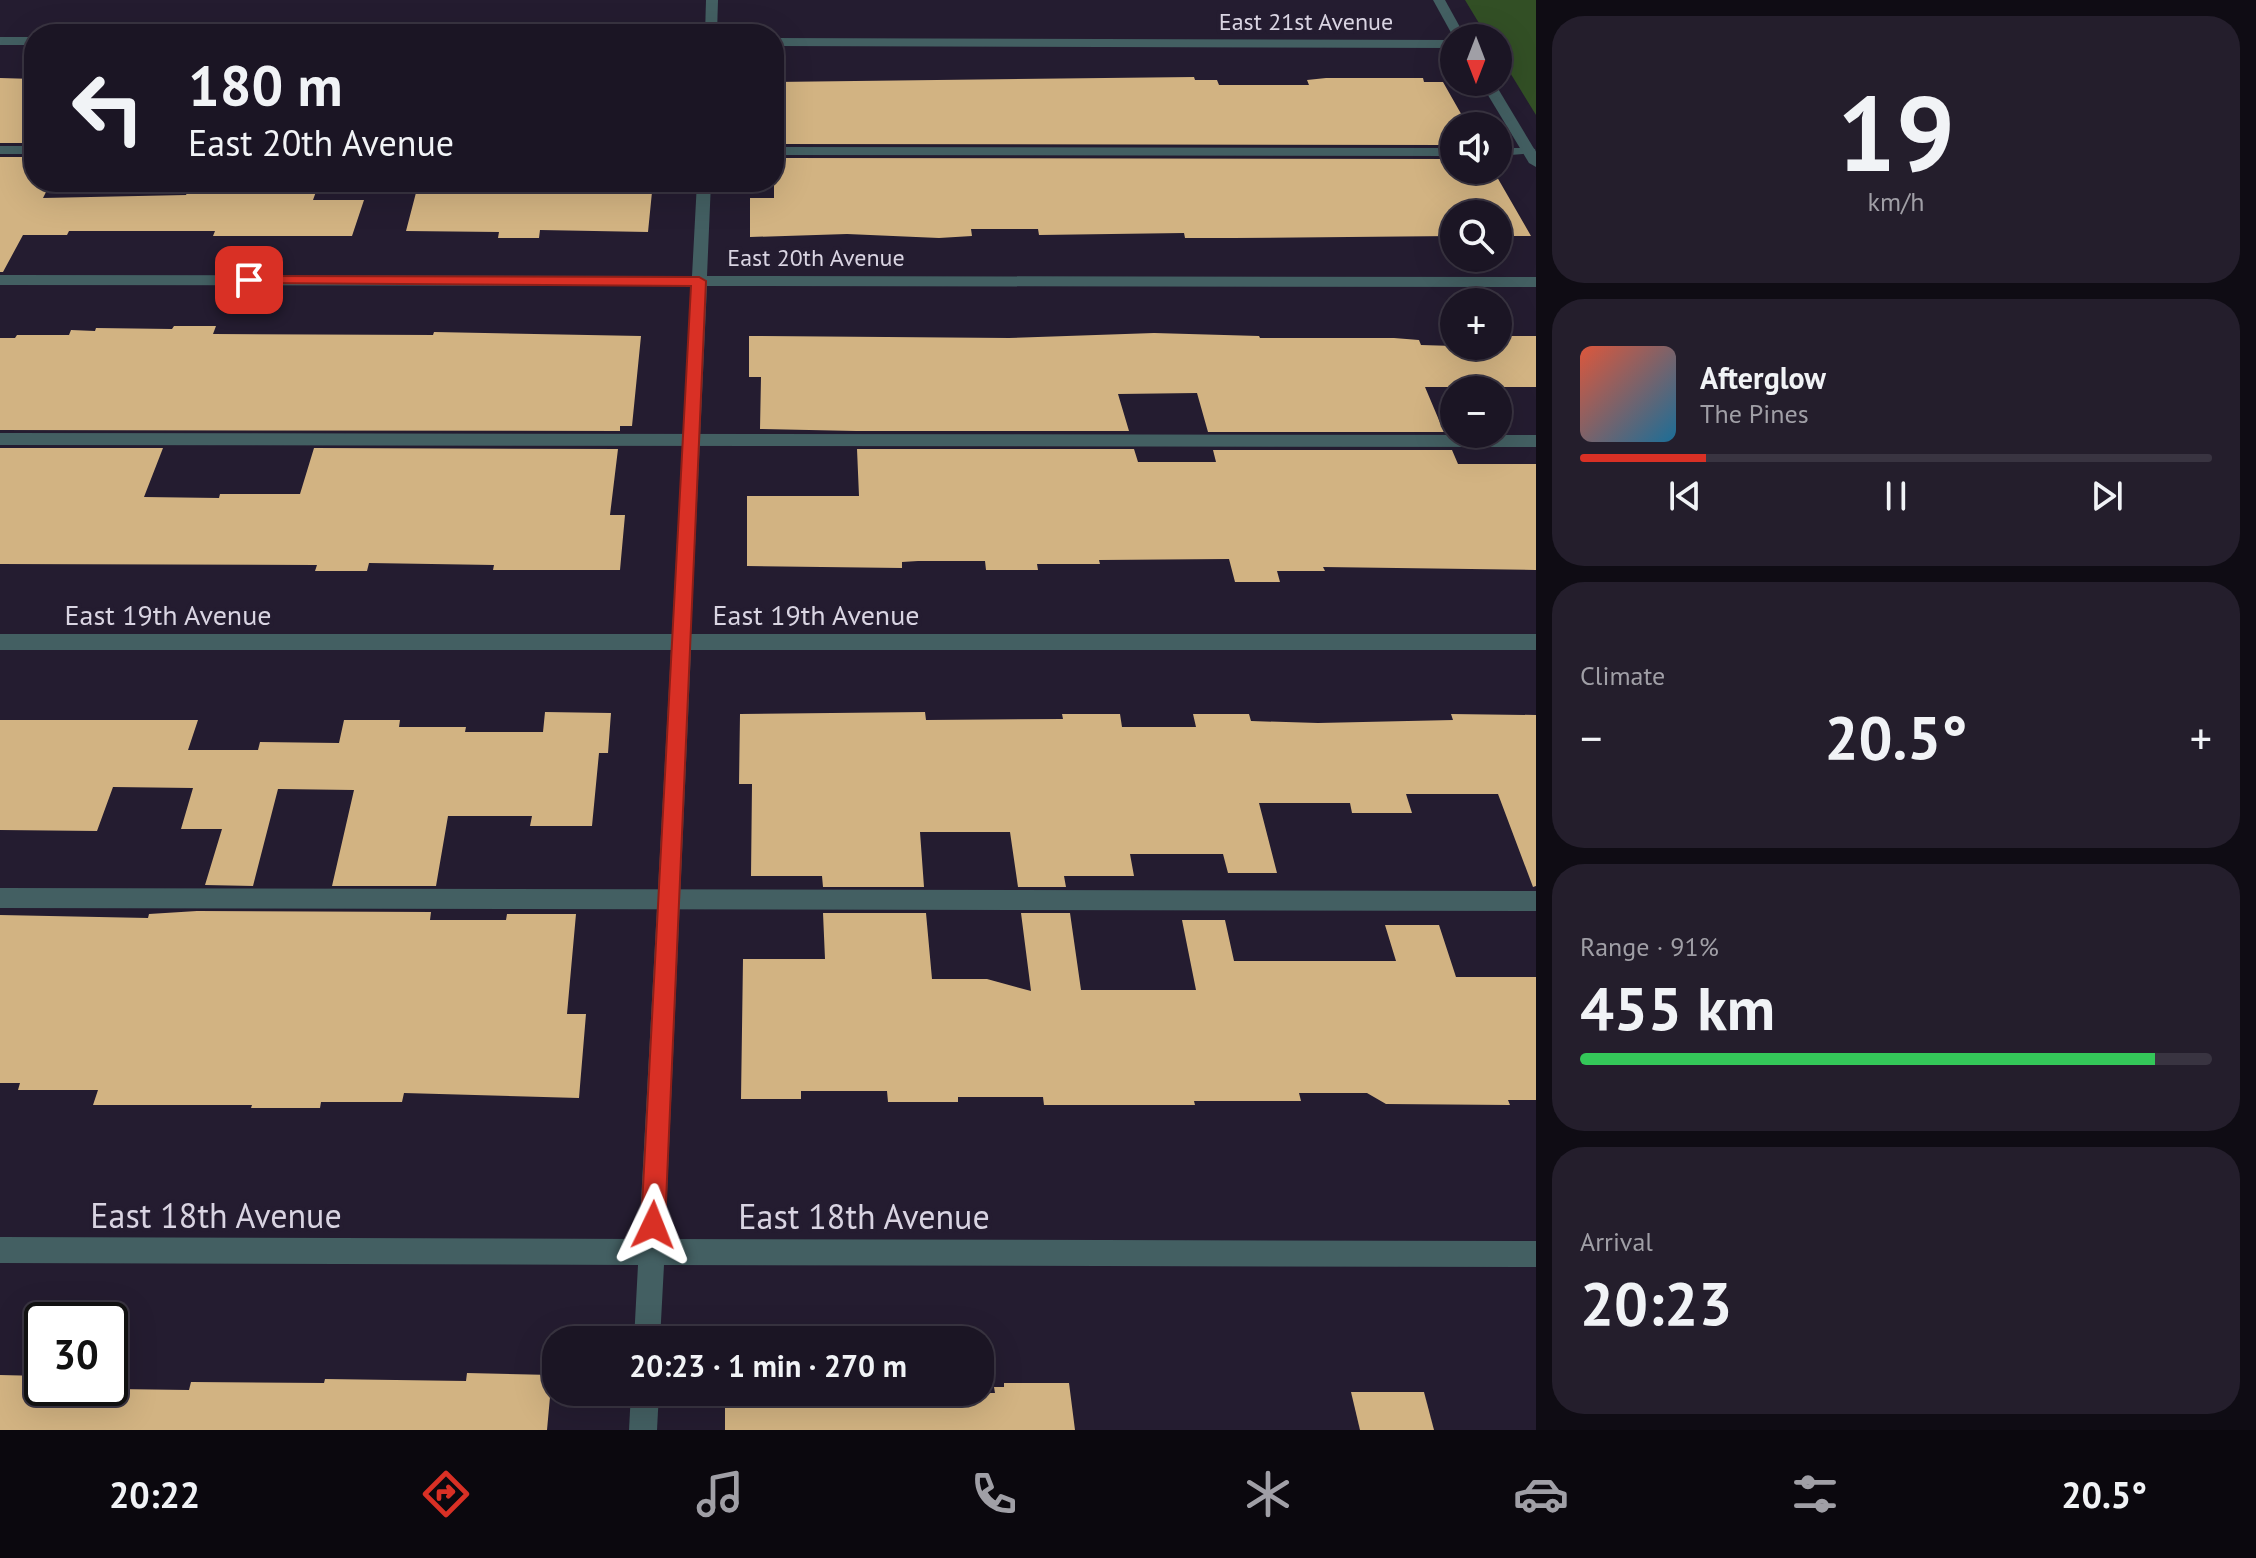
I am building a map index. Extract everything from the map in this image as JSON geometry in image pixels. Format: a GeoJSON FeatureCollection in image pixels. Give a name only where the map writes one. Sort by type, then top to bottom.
{"type":"FeatureCollection","features":[{"type":"Feature","properties":{"kind":"street"},"geometry":{"type":"LineString","coordinates":[[711,24],[712,0]]}},
{"type":"Feature","properties":{"kind":"street"},"geometry":{"type":"LineString","coordinates":[[1439,0],[1452,24]]}},
{"type":"Feature","properties":{"kind":"street"},"geometry":{"type":"LineString","coordinates":[[0,41],[24,41]]}},
{"type":"Feature","properties":{"kind":"street","name":"East 21st Avenue"},"geometry":{"type":"LineString","coordinates":[[784,42],[1440,44]]}},
{"type":"Feature","properties":{"kind":"street"},"geometry":{"type":"LineString","coordinates":[[1496,96],[1533,157]]}},
{"type":"Feature","properties":{"kind":"street"},"geometry":{"type":"LineString","coordinates":[[0,150],[24,150]]}},
{"type":"Feature","properties":{"kind":"street"},"geometry":{"type":"LineString","coordinates":[[784,151],[1440,152]]}},
{"type":"Feature","properties":{"kind":"street"},"geometry":{"type":"LineString","coordinates":[[1512,154],[1533,157]]}},
{"type":"Feature","properties":{"kind":"street"},"geometry":{"type":"LineString","coordinates":[[648,1326],[703,192]]}},
{"type":"Feature","properties":{"kind":"street","name":"East 20th Avenue"},"geometry":{"type":"LineString","coordinates":[[0,280],[1536,282]]}},
{"type":"Feature","properties":{"kind":"street"},"geometry":{"type":"LineString","coordinates":[[0,439],[1536,441]]}},
{"type":"Feature","properties":{"kind":"street","name":"East 19th Avenue"},"geometry":{"type":"LineString","coordinates":[[0,642],[1536,642]]}},
{"type":"Feature","properties":{"kind":"street"},"geometry":{"type":"LineString","coordinates":[[0,898],[1536,901]]}},
{"type":"Feature","properties":{"kind":"street","name":"East 18th Avenue"},"geometry":{"type":"LineString","coordinates":[[0,1250],[1536,1254]]}},
{"type":"Feature","properties":{"kind":"street"},"geometry":{"type":"LineString","coordinates":[[643,1430],[644,1406]]}},
{"type":"Feature","properties":{"kind":"green space"},"geometry":{"type":"Polygon","coordinates":[[[1465,0],[1536,0],[1536,115],[1512,76],[1512,24],[1480,24],[1465,0]]]}},
{"type":"Feature","properties":{"kind":"building"},"geometry":{"type":"Polygon","coordinates":[[[1194,77],[1195,80],[1217,80],[1219,85],[1309,85],[1307,80],[1326,78],[1423,78],[1424,82],[1440,82],[1440,96],[1451,96],[1460,112],[1440,112],[1440,145],[784,144],[784,82],[1194,77]]]}},
{"type":"Feature","properties":{"kind":"building"},"geometry":{"type":"Polygon","coordinates":[[[0,78],[24,79],[24,143],[0,143],[0,78]]]}},
{"type":"Feature","properties":{"kind":"building"},"geometry":{"type":"Polygon","coordinates":[[[0,157],[24,157],[24,192],[46,192],[43,198],[186,195],[187,192],[316,192],[313,200],[364,200],[352,236],[213,236],[215,231],[69,231],[67,235],[23,235],[3,272],[0,272],[0,157]]]}},
{"type":"Feature","properties":{"kind":"building"},"geometry":{"type":"Polygon","coordinates":[[[784,158],[1440,159],[1440,184],[1501,184],[1510,200],[1440,200],[1440,236],[1185,238],[1184,233],[1039,235],[1038,229],[971,229],[972,236],[939,238],[847,234],[750,237],[750,198],[774,198],[774,192],[784,192],[784,158]]]}},
{"type":"Feature","properties":{"kind":"building"},"geometry":{"type":"Polygon","coordinates":[[[416,192],[652,192],[648,232],[540,230],[539,238],[498,238],[499,232],[406,231],[416,192]]]}},
{"type":"Feature","properties":{"kind":"building"},"geometry":{"type":"Polygon","coordinates":[[[1512,203],[1531,236],[1512,236],[1512,203]]]}},
{"type":"Feature","properties":{"kind":"building"},"geometry":{"type":"Polygon","coordinates":[[[174,326],[216,326],[213,334],[433,335],[434,332],[641,336],[632,426],[620,426],[620,431],[0,430],[0,338],[69,335],[71,330],[95,331],[96,328],[172,329],[174,326]]]}},
{"type":"Feature","properties":{"kind":"building"},"geometry":{"type":"Polygon","coordinates":[[[1154,333],[1260,338],[1394,338],[1419,340],[1421,345],[1440,346],[1440,360],[1512,360],[1512,336],[1536,336],[1536,387],[1512,387],[1512,376],[1440,376],[1440,387],[1425,387],[1440,423],[1440,432],[1208,432],[1197,393],[1118,394],[1129,431],[760,429],[761,377],[749,377],[749,336],[1009,338],[1154,333]]]}},
{"type":"Feature","properties":{"kind":"building"},"geometry":{"type":"Polygon","coordinates":[[[0,448],[163,448],[144,497],[219,498],[220,494],[300,494],[314,448],[618,449],[610,515],[625,515],[620,570],[493,570],[494,565],[369,563],[367,571],[315,571],[317,565],[0,564],[0,448]]]}},
{"type":"Feature","properties":{"kind":"building"},"geometry":{"type":"Polygon","coordinates":[[[857,449],[1134,449],[1138,462],[1216,462],[1213,450],[1452,450],[1458,464],[1536,464],[1536,570],[1323,567],[1325,571],[1277,571],[1280,582],[1235,582],[1229,559],[1099,560],[1100,564],[1037,564],[1038,570],[986,570],[985,561],[902,562],[902,568],[747,566],[747,496],[859,496],[857,449]]]}},
{"type":"Feature","properties":{"kind":"building"},"geometry":{"type":"Polygon","coordinates":[[[545,712],[611,713],[608,753],[599,753],[592,826],[530,826],[532,816],[448,816],[436,886],[332,886],[354,790],[278,789],[253,886],[205,885],[222,829],[181,829],[193,788],[113,787],[97,831],[0,830],[0,720],[198,720],[188,750],[258,750],[260,742],[339,743],[344,720],[400,720],[399,727],[466,727],[465,732],[543,732],[545,712]]]}},
{"type":"Feature","properties":{"kind":"building"},"geometry":{"type":"Polygon","coordinates":[[[925,712],[926,720],[1063,719],[1062,714],[1120,714],[1122,727],[1196,727],[1193,714],[1249,714],[1251,721],[1318,723],[1453,720],[1451,714],[1536,715],[1536,886],[1533,887],[1498,794],[1406,794],[1412,813],[1352,813],[1350,803],[1259,803],[1277,873],[1228,873],[1223,854],[1130,854],[1134,876],[1064,876],[1066,887],[1018,887],[1010,832],[920,832],[924,887],[823,887],[822,876],[751,876],[752,784],[739,784],[740,714],[925,712]]]}},
{"type":"Feature","properties":{"kind":"building"},"geometry":{"type":"Polygon","coordinates":[[[197,911],[431,912],[430,920],[506,920],[507,914],[576,914],[567,1014],[586,1014],[579,1098],[404,1093],[402,1102],[321,1102],[320,1108],[93,1105],[98,1090],[18,1090],[20,1083],[0,1083],[0,915],[148,918],[149,914],[197,911]]]}},
{"type":"Feature","properties":{"kind":"building"},"geometry":{"type":"Polygon","coordinates":[[[823,913],[926,913],[932,979],[987,979],[1031,991],[1021,913],[1070,913],[1081,990],[1196,990],[1182,920],[1225,920],[1234,961],[1396,961],[1385,925],[1439,925],[1456,977],[1536,977],[1536,1100],[1508,1100],[1510,1105],[1386,1104],[1367,1093],[1299,1093],[1301,1101],[1044,1105],[1043,1097],[958,1097],[958,1102],[888,1102],[887,1091],[801,1091],[801,1099],[741,1099],[743,959],[825,959],[823,913]]]}},
{"type":"Feature","properties":{"kind":"building"},"geometry":{"type":"Polygon","coordinates":[[[467,1373],[542,1375],[542,1406],[549,1406],[547,1430],[0,1430],[0,1375],[24,1376],[24,1406],[128,1406],[128,1389],[189,1390],[191,1382],[324,1383],[325,1379],[466,1381],[467,1373]]]}},
{"type":"Feature","properties":{"kind":"building"},"geometry":{"type":"Polygon","coordinates":[[[1004,1383],[1069,1383],[1075,1430],[725,1430],[725,1406],[994,1406],[994,1387],[1004,1387],[1004,1383]]]}},
{"type":"Feature","properties":{"kind":"building"},"geometry":{"type":"Polygon","coordinates":[[[1351,1392],[1424,1392],[1434,1430],[1360,1430],[1351,1392]]]}},
{"type":"Feature","properties":{"kind":"route"},"geometry":{"type":"LineString","coordinates":[[249,280],[699,281],[653,1225]]}}]}
